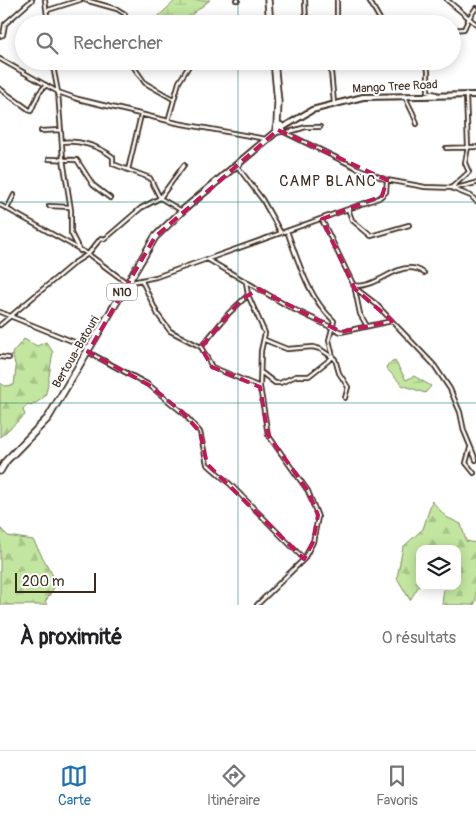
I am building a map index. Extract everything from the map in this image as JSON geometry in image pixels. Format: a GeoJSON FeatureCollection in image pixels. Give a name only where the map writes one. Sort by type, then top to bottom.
{"type":"FeatureCollection","features":[{"type":"Feature","properties":{"kind":"highway"},"geometry":{"type":"LineString","coordinates":[[268,0],[269,15]]}},
{"type":"Feature","properties":{"kind":"highway"},"geometry":{"type":"LineString","coordinates":[[275,70],[279,128]]}},
{"type":"Feature","properties":{"kind":"highway","name":"Bertoua-Batouri"},"geometry":{"type":"LineString","coordinates":[[0,471],[6,461],[32,437],[48,418],[152,241],[182,210],[237,166],[279,128]]}},
{"type":"Feature","properties":{"kind":"main road","name":"Mango Tree Road"},"geometry":{"type":"LineString","coordinates":[[279,128],[312,110],[363,97],[436,94],[476,95]]}},
{"type":"Feature","properties":{"kind":"street"},"geometry":{"type":"LineString","coordinates":[[15,15],[32,0]]}},
{"type":"Feature","properties":{"kind":"street"},"geometry":{"type":"LineString","coordinates":[[45,0],[48,15]]}},
{"type":"Feature","properties":{"kind":"street"},"geometry":{"type":"LineString","coordinates":[[48,10],[80,0]]}},
{"type":"Feature","properties":{"kind":"street"},"geometry":{"type":"LineString","coordinates":[[85,0],[117,9],[125,15]]}},
{"type":"Feature","properties":{"kind":"street"},"geometry":{"type":"LineString","coordinates":[[305,0],[306,15]]}},
{"type":"Feature","properties":{"kind":"street"},"geometry":{"type":"LineString","coordinates":[[336,0],[337,15]]}},
{"type":"Feature","properties":{"kind":"street"},"geometry":{"type":"LineString","coordinates":[[368,0],[378,15]]}},
{"type":"Feature","properties":{"kind":"street"},"geometry":{"type":"LineString","coordinates":[[447,0],[476,24]]}},
{"type":"Feature","properties":{"kind":"street"},"geometry":{"type":"LineString","coordinates":[[461,29],[464,29],[468,18],[476,8]]}},
{"type":"Feature","properties":{"kind":"street"},"geometry":{"type":"LineString","coordinates":[[0,36],[3,35],[5,24],[15,15]]}},
{"type":"Feature","properties":{"kind":"street"},"geometry":{"type":"LineString","coordinates":[[0,59],[15,67]]}},
{"type":"Feature","properties":{"kind":"street"},"geometry":{"type":"LineString","coordinates":[[19,70],[58,92],[141,115],[269,138]]}},
{"type":"Feature","properties":{"kind":"street"},"geometry":{"type":"LineString","coordinates":[[54,70],[58,92],[71,233],[80,251]]}},
{"type":"Feature","properties":{"kind":"street"},"geometry":{"type":"LineString","coordinates":[[135,70],[145,83],[173,99]]}},
{"type":"Feature","properties":{"kind":"street"},"geometry":{"type":"LineString","coordinates":[[168,121],[179,82],[186,70]]}},
{"type":"Feature","properties":{"kind":"street"},"geometry":{"type":"LineString","coordinates":[[330,70],[334,103]]}},
{"type":"Feature","properties":{"kind":"street"},"geometry":{"type":"LineString","coordinates":[[428,70],[428,92],[436,94]]}},
{"type":"Feature","properties":{"kind":"street"},"geometry":{"type":"LineString","coordinates":[[0,89],[31,111],[39,93],[46,85]]}},
{"type":"Feature","properties":{"kind":"street"},"geometry":{"type":"LineString","coordinates":[[451,188],[469,172],[465,163],[468,147],[466,94]]}},
{"type":"Feature","properties":{"kind":"street"},"geometry":{"type":"LineString","coordinates":[[405,95],[409,107],[414,112],[416,124]]}},
{"type":"Feature","properties":{"kind":"street"},"geometry":{"type":"LineString","coordinates":[[128,170],[141,115]]}},
{"type":"Feature","properties":{"kind":"street"},"geometry":{"type":"LineString","coordinates":[[290,133],[306,127],[320,127]]}},
{"type":"Feature","properties":{"kind":"street"},"geometry":{"type":"LineString","coordinates":[[279,128],[357,168],[387,180],[425,187],[451,188],[476,183]]}},
{"type":"Feature","properties":{"kind":"street"},"geometry":{"type":"LineString","coordinates":[[41,131],[61,130]]}},
{"type":"Feature","properties":{"kind":"street"},"geometry":{"type":"LineString","coordinates":[[62,142],[76,141],[112,156],[113,163],[150,178],[160,198],[182,210]]}},
{"type":"Feature","properties":{"kind":"street"},"geometry":{"type":"LineString","coordinates":[[446,148],[476,147]]}},
{"type":"Feature","properties":{"kind":"street"},"geometry":{"type":"LineString","coordinates":[[49,159],[79,161],[93,185],[110,198]]}},
{"type":"Feature","properties":{"kind":"street"},"geometry":{"type":"LineString","coordinates":[[0,325],[74,263],[88,254],[101,238],[105,239],[141,208],[160,198],[184,165]]}},
{"type":"Feature","properties":{"kind":"street"},"geometry":{"type":"LineString","coordinates":[[237,166],[256,189],[281,233]]}},
{"type":"Feature","properties":{"kind":"street"},"geometry":{"type":"LineString","coordinates":[[0,205],[88,254],[128,283],[142,281],[348,210],[385,194],[387,180]]}},
{"type":"Feature","properties":{"kind":"street"},"geometry":{"type":"LineString","coordinates":[[451,188],[472,196],[476,201]]}},
{"type":"Feature","properties":{"kind":"street"},"geometry":{"type":"LineString","coordinates":[[7,209],[14,195]]}},
{"type":"Feature","properties":{"kind":"street"},"geometry":{"type":"LineString","coordinates":[[49,206],[70,207]]}},
{"type":"Feature","properties":{"kind":"street"},"geometry":{"type":"LineString","coordinates":[[348,210],[352,220],[371,236],[409,225]]}},
{"type":"Feature","properties":{"kind":"street"},"geometry":{"type":"LineString","coordinates":[[322,219],[354,286],[360,314],[367,326]]}},
{"type":"Feature","properties":{"kind":"street"},"geometry":{"type":"LineString","coordinates":[[287,231],[309,289],[322,310],[334,321],[329,340],[339,373],[348,387],[345,398]]}},
{"type":"Feature","properties":{"kind":"street"},"geometry":{"type":"LineString","coordinates":[[207,259],[331,328],[346,332],[392,321]]}},
{"type":"Feature","properties":{"kind":"street"},"geometry":{"type":"LineString","coordinates":[[354,286],[363,286],[406,269],[415,269],[424,274]]}},
{"type":"Feature","properties":{"kind":"street"},"geometry":{"type":"LineString","coordinates":[[142,281],[158,315],[170,331],[201,347],[212,367],[260,386]]}},
{"type":"Feature","properties":{"kind":"street"},"geometry":{"type":"LineString","coordinates":[[246,282],[248,295],[262,322],[265,339],[261,351],[260,386],[268,434],[308,491],[318,515],[313,542],[304,560],[257,605]]}},
{"type":"Feature","properties":{"kind":"street"},"geometry":{"type":"LineString","coordinates":[[354,286],[376,304],[434,366],[450,389],[460,412],[470,448],[476,460]]}},
{"type":"Feature","properties":{"kind":"street"},"geometry":{"type":"LineString","coordinates":[[201,347],[229,313],[248,295]]}},
{"type":"Feature","properties":{"kind":"street"},"geometry":{"type":"LineString","coordinates":[[0,312],[88,350],[149,385],[183,413],[200,432],[206,464],[230,484],[304,560]]}},
{"type":"Feature","properties":{"kind":"street"},"geometry":{"type":"LineString","coordinates":[[265,339],[287,349],[318,348],[333,357]]}},
{"type":"Feature","properties":{"kind":"street"},"geometry":{"type":"LineString","coordinates":[[0,357],[9,358]]}},
{"type":"Feature","properties":{"kind":"street"},"geometry":{"type":"LineString","coordinates":[[261,372],[275,383],[280,383],[296,376],[309,376],[333,357]]}},
{"type":"Feature","properties":{"kind":"street"},"geometry":{"type":"LineString","coordinates":[[470,448],[466,463],[474,474]]}},
{"type":"Feature","properties":{"kind":"highlighted area"},"geometry":{"type":"Polygon","coordinates":[[[278,130],[387,180],[382,196],[322,219],[355,289],[392,321],[341,332],[258,289],[241,300],[201,347],[212,367],[260,387],[268,435],[308,491],[318,515],[313,542],[304,559],[207,464],[200,432],[183,413],[149,385],[88,352],[155,237],[278,130]]]}},
{"type":"Feature","properties":{"kind":"green space"},"geometry":{"type":"Polygon","coordinates":[[[176,0],[210,0],[191,15],[160,15],[176,0]]]}},
{"type":"Feature","properties":{"kind":"green space"},"geometry":{"type":"Polygon","coordinates":[[[24,339],[37,346],[46,342],[53,352],[46,394],[31,406],[28,404],[23,410],[25,415],[0,437],[0,383],[5,386],[14,385],[16,368],[12,353],[24,339]]]}},
{"type":"Feature","properties":{"kind":"green space"},"geometry":{"type":"Polygon","coordinates":[[[395,361],[406,380],[414,376],[431,386],[425,393],[402,385],[386,368],[388,364],[395,361]]]}},
{"type":"Feature","properties":{"kind":"green space"},"geometry":{"type":"Polygon","coordinates":[[[432,501],[446,517],[461,524],[466,541],[476,543],[476,601],[474,605],[442,605],[444,590],[461,590],[461,545],[416,545],[416,590],[410,600],[397,578],[403,547],[423,529],[432,501]]]}},
{"type":"Feature","properties":{"kind":"green space"},"geometry":{"type":"Polygon","coordinates":[[[0,528],[8,536],[33,540],[57,583],[45,602],[48,605],[0,605],[0,528]]]}},
{"type":"Feature","properties":{"kind":"district","name":"CAMP BLANC"},"geometry":{"type":"Point","coordinates":[328,181]}}]}
